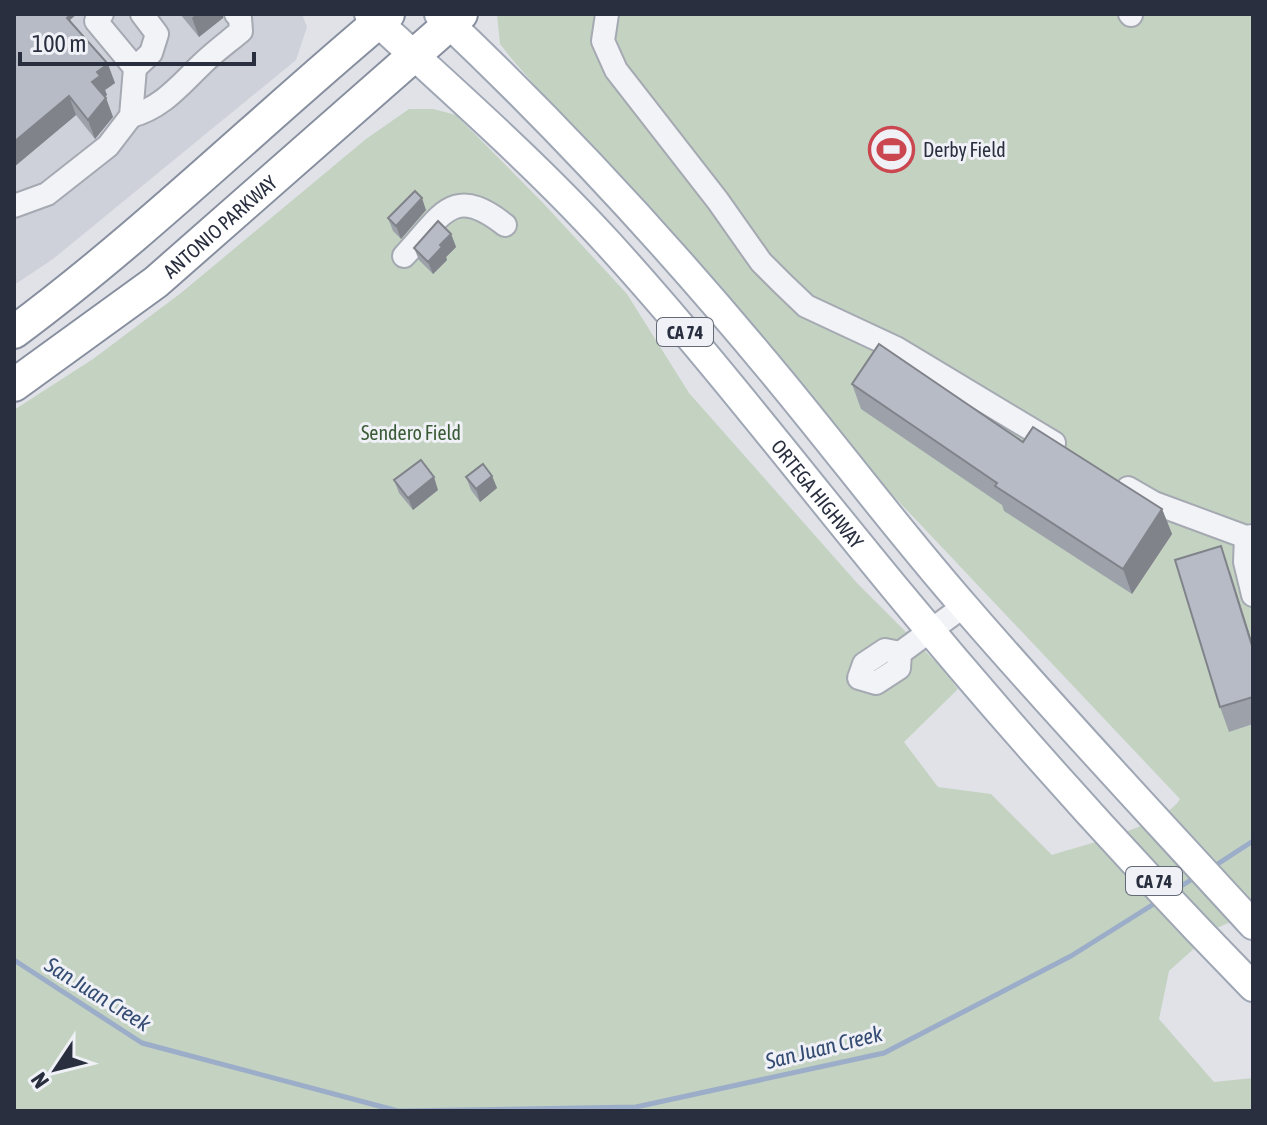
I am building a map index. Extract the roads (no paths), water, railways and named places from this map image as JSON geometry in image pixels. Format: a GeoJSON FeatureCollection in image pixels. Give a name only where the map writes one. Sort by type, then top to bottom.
{"type":"FeatureCollection","features":[{"type":"Feature","properties":{"kind":"highway"},"geometry":{"type":"LineString","coordinates":[[14,332],[68,292],[148,224],[378,17]]}},
{"type":"Feature","properties":{"kind":"highway","name":"ANTONIO PARKWAY"},"geometry":{"type":"LineString","coordinates":[[14,385],[156,282],[416,56],[450,17]]}},
{"type":"Feature","properties":{"kind":"main road","name":"ORTEGA HIGHWAY"},"geometry":{"type":"LineString","coordinates":[[378,17],[502,135],[607,242],[724,378],[1013,729],[1253,987]]}},
{"type":"Feature","properties":{"kind":"main road","name":"CA 74"},"geometry":{"type":"LineString","coordinates":[[450,17],[672,253],[964,606],[1054,710],[1253,925]]}},
{"type":"Feature","properties":{"kind":"lane"},"geometry":{"type":"LineString","coordinates":[[102,14],[96,21],[135,68]]}},
{"type":"Feature","properties":{"kind":"lane"},"geometry":{"type":"LineString","coordinates":[[14,206],[47,194],[81,168],[108,146],[131,116],[135,68],[151,53],[157,34],[142,14]]}},
{"type":"Feature","properties":{"kind":"lane"},"geometry":{"type":"LineString","coordinates":[[131,116],[149,112],[241,31],[240,18],[236,14]]}},
{"type":"Feature","properties":{"kind":"lane"},"geometry":{"type":"LineString","coordinates":[[607,14],[603,41],[616,70],[718,201],[761,262],[806,306],[896,348],[1072,454]]}},
{"type":"Feature","properties":{"kind":"lane"},"geometry":{"type":"LineString","coordinates":[[404,256],[449,209],[462,203],[476,205],[505,225]]}},
{"type":"Feature","properties":{"kind":"lane"},"geometry":{"type":"LineString","coordinates":[[1113,479],[1154,503],[1250,536],[1245,562],[1253,595]]}},
{"type":"Feature","properties":{"kind":"lane"},"geometry":{"type":"LineString","coordinates":[[900,653],[964,606]]}},
{"type":"Feature","properties":{"kind":"waterway","name":"San Juan Creek"},"geometry":{"type":"LineString","coordinates":[[1213,867],[1253,841]]}},
{"type":"Feature","properties":{"kind":"waterway","name":"San Juan Creek"},"geometry":{"type":"LineString","coordinates":[[1175,890],[1197,876]]}},
{"type":"Feature","properties":{"kind":"waterway","name":"San Juan Creek"},"geometry":{"type":"LineString","coordinates":[[399,1111],[636,1107],[884,1053],[1071,956],[1157,902]]}},
{"type":"Feature","properties":{"kind":"waterway","name":"San Juan Creek"},"geometry":{"type":"LineString","coordinates":[[14,960],[142,1043],[398,1111]]}},
{"type":"Feature","properties":{"kind":"place","name":"Derby Field"},"geometry":{"type":"Point","coordinates":[892,149]}},
{"type":"Feature","properties":{"kind":"park label","name":"Sendero Field"},"geometry":{"type":"Point","coordinates":[411,432]}}]}
